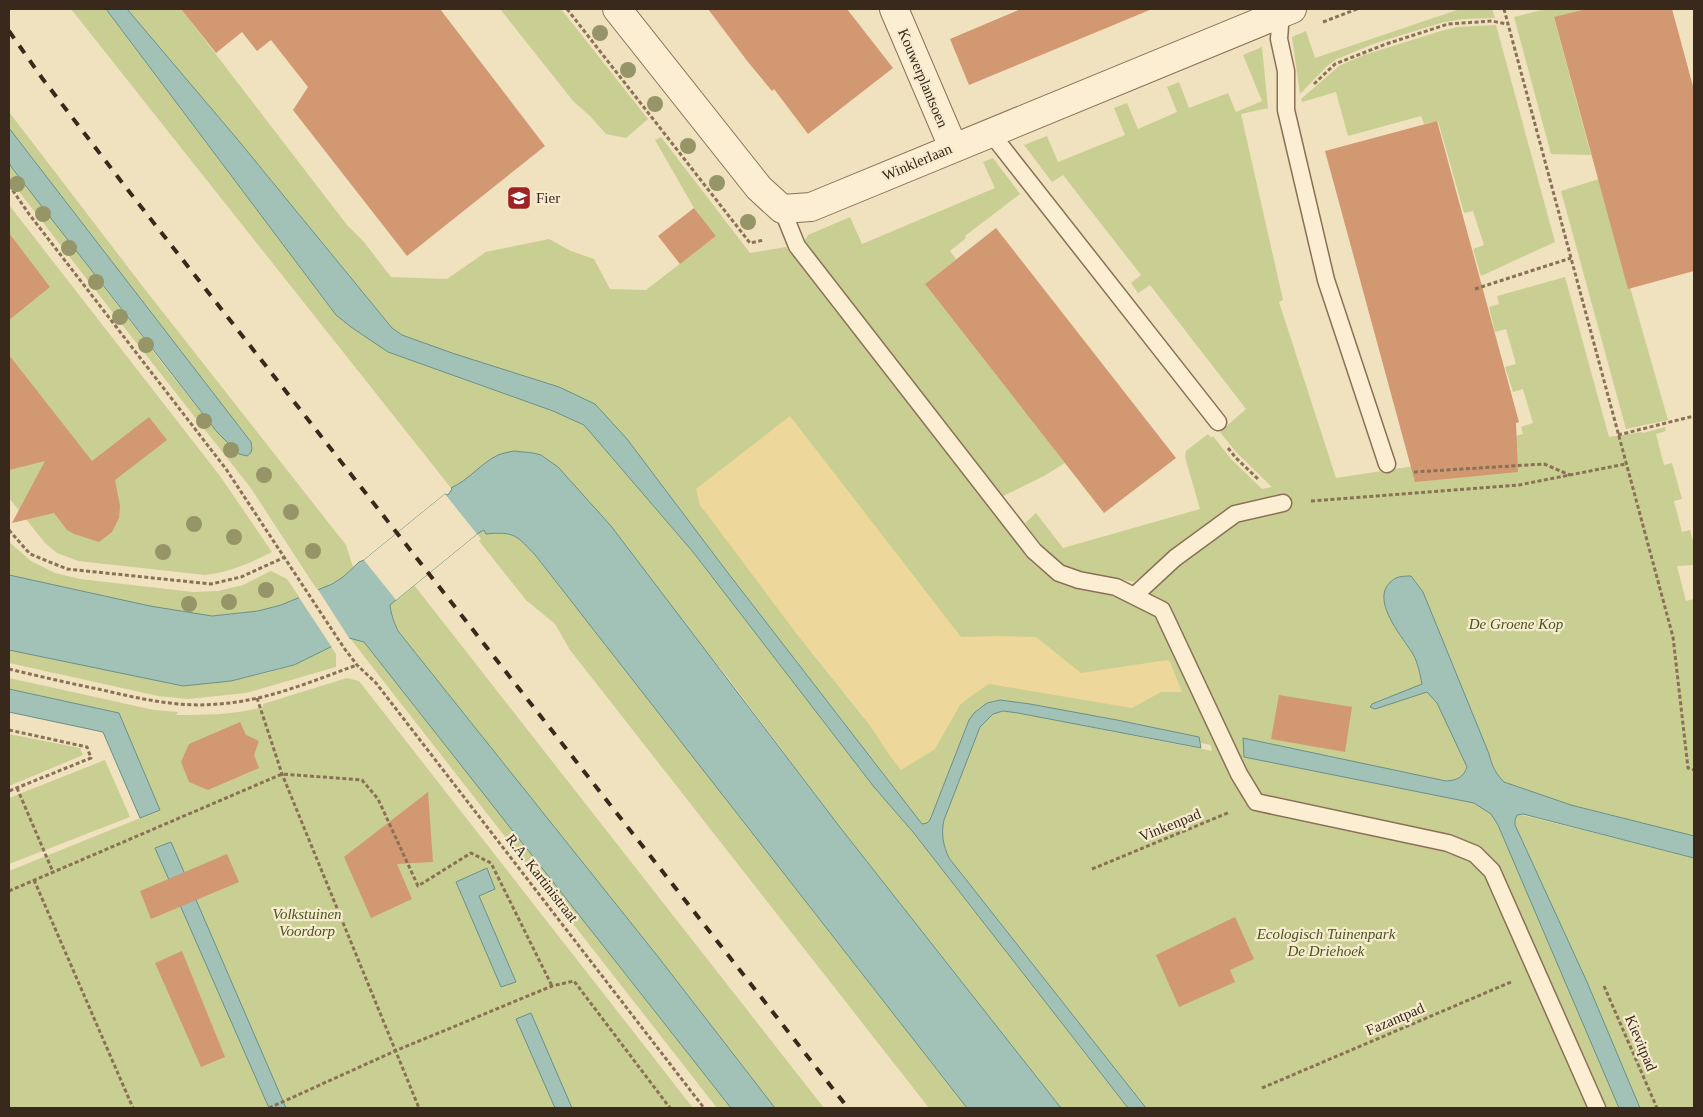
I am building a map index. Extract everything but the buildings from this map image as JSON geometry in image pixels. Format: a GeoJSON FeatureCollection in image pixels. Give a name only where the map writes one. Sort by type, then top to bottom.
{"type":"FeatureCollection","features":[{"type":"Feature","properties":{"kind":"street"},"geometry":{"type":"LineString","coordinates":[[617,9],[758,188],[782,209]]}},
{"type":"Feature","properties":{"kind":"street","name":"Kouwerplantsoen"},"geometry":{"type":"LineString","coordinates":[[894,9],[953,147]]}},
{"type":"Feature","properties":{"kind":"street","name":"Winklerlaan"},"geometry":{"type":"LineString","coordinates":[[782,209],[811,207],[1284,10]]}},
{"type":"Feature","properties":{"kind":"lane"},"geometry":{"type":"LineString","coordinates":[[1284,10],[1279,38],[1286,71],[1286,110],[1326,280],[1387,464]]}},
{"type":"Feature","properties":{"kind":"lane"},"geometry":{"type":"LineString","coordinates":[[990,132],[1218,422]]}},
{"type":"Feature","properties":{"kind":"lane"},"geometry":{"type":"LineString","coordinates":[[782,209],[797,246],[1034,551],[1059,573],[1079,580],[1116,587],[1162,610],[1231,758],[1256,802],[1448,842],[1475,854],[1492,871],[1597,1108]]}},
{"type":"Feature","properties":{"kind":"lane"},"geometry":{"type":"LineString","coordinates":[[1135,595],[1175,558],[1235,514],[1283,504]]}},
{"type":"Feature","properties":{"kind":"path"},"geometry":{"type":"LineString","coordinates":[[567,9],[750,243],[792,235]]}},
{"type":"Feature","properties":{"kind":"path"},"geometry":{"type":"LineString","coordinates":[[1504,9],[1673,637],[1688,768],[1694,770]]}},
{"type":"Feature","properties":{"kind":"path"},"geometry":{"type":"LineString","coordinates":[[1286,110],[1335,64],[1448,24],[1492,21],[1508,24]]}},
{"type":"Feature","properties":{"kind":"path","name":"R.A. Kartinistraat"},"geometry":{"type":"LineString","coordinates":[[9,185],[29,214],[226,470],[286,557],[304,589],[344,648],[357,665],[376,683],[704,1108]]}},
{"type":"Feature","properties":{"kind":"path"},"geometry":{"type":"LineString","coordinates":[[1475,289],[1572,258]]}},
{"type":"Feature","properties":{"kind":"path"},"geometry":{"type":"LineString","coordinates":[[1618,435],[1694,416]]}},
{"type":"Feature","properties":{"kind":"path"},"geometry":{"type":"LineString","coordinates":[[1218,422],[1217,433],[1236,458],[1283,504],[1519,485],[1626,464]]}},
{"type":"Feature","properties":{"kind":"path"},"geometry":{"type":"LineString","coordinates":[[1387,464],[1391,474],[1544,464],[1570,475]]}},
{"type":"Feature","properties":{"kind":"path"},"geometry":{"type":"LineString","coordinates":[[9,530],[30,554],[67,569],[210,584],[241,577],[286,557]]}},
{"type":"Feature","properties":{"kind":"path"},"geometry":{"type":"LineString","coordinates":[[9,669],[170,703],[217,705],[283,692],[357,665]]}},
{"type":"Feature","properties":{"kind":"path"},"geometry":{"type":"LineString","coordinates":[[257,698],[282,774],[419,1108]]}},
{"type":"Feature","properties":{"kind":"path"},"geometry":{"type":"LineString","coordinates":[[9,730],[87,747],[91,758],[9,791]]}},
{"type":"Feature","properties":{"kind":"path"},"geometry":{"type":"LineString","coordinates":[[9,891],[282,774],[362,780],[378,798],[418,886],[471,853],[491,863],[552,986]]}},
{"type":"Feature","properties":{"kind":"path"},"geometry":{"type":"LineString","coordinates":[[17,788],[53,872]]}},
{"type":"Feature","properties":{"kind":"path","name":"Vinkenpad"},"geometry":{"type":"LineString","coordinates":[[1092,869],[1256,802]]}},
{"type":"Feature","properties":{"kind":"path"},"geometry":{"type":"LineString","coordinates":[[34,880],[133,1108]]}},
{"type":"Feature","properties":{"kind":"path","name":"Fazantpad"},"geometry":{"type":"LineString","coordinates":[[1262,1088],[1537,971]]}},
{"type":"Feature","properties":{"kind":"path"},"geometry":{"type":"LineString","coordinates":[[269,1108],[395,1052],[552,986],[574,981],[670,1108]]}},
{"type":"Feature","properties":{"kind":"path","name":"Kievitpad"},"geometry":{"type":"LineString","coordinates":[[1604,986],[1657,1108]]}},
{"type":"Feature","properties":{"kind":"green space"},"geometry":{"type":"Polygon","coordinates":[[[71,9],[106,9],[336,315],[388,352],[553,411],[584,424],[693,552],[874,787],[913,832],[1128,1108],[1061,1108],[839,826],[728,678],[558,467],[541,455],[533,453],[451,488],[71,9]]]}},
{"type":"Feature","properties":{"kind":"green space"},"geometry":{"type":"Polygon","coordinates":[[[127,9],[181,9],[347,225],[364,242],[391,277],[447,279],[486,252],[549,239],[571,251],[594,259],[610,289],[646,290],[716,236],[694,208],[655,140],[661,137],[750,253],[786,247],[1032,563],[1056,582],[1133,603],[1198,530],[1134,582],[1085,573],[1066,566],[1040,544],[1025,523],[1036,513],[1063,548],[1200,509],[1185,457],[1186,451],[1208,434],[1211,438],[1213,436],[1231,459],[1262,489],[1272,487],[1236,452],[1220,432],[1246,409],[1150,285],[1138,293],[1131,283],[1141,275],[1063,175],[1052,182],[1024,145],[1047,136],[1058,162],[1125,135],[1114,108],[1127,103],[1138,129],[1177,112],[1167,87],[1179,82],[1189,108],[1228,93],[1236,112],[1262,101],[1243,55],[1262,47],[1268,108],[1241,114],[1283,300],[1279,302],[1336,478],[1513,451],[1510,437],[1523,434],[1521,427],[1533,423],[1523,389],[1513,392],[1505,367],[1516,364],[1506,329],[1495,332],[1489,307],[1499,304],[1497,296],[1565,277],[1609,437],[1643,433],[1665,427],[1666,431],[1656,434],[1664,465],[1672,463],[1682,499],[1674,501],[1682,532],[1690,530],[1694,545],[1694,565],[1677,566],[1686,601],[1694,599],[1694,847],[1474,803],[1694,858],[1694,1108],[1146,1108],[949,858],[943,839],[944,820],[980,727],[993,714],[1003,711],[1212,751],[1211,745],[1004,704],[970,719],[930,820],[922,824],[627,439],[455,354],[402,335],[392,328],[238,140],[127,9]],[[793,629],[877,734],[935,749],[793,629]]]}},
{"type":"Feature","properties":{"kind":"green space"},"geometry":{"type":"Polygon","coordinates":[[[500,9],[561,9],[648,119],[626,138],[606,134],[573,101],[500,9]]]}},
{"type":"Feature","properties":{"kind":"green space"},"geometry":{"type":"Polygon","coordinates":[[[1460,9],[1492,9],[1495,18],[1463,19],[1444,22],[1373,44],[1337,59],[1327,66],[1300,94],[1292,37],[1306,31],[1315,58],[1460,9]]]}},
{"type":"Feature","properties":{"kind":"green space"},"geometry":{"type":"Polygon","coordinates":[[[1545,9],[1585,9],[1554,18],[1591,155],[1551,154],[1514,17],[1545,9]]]}},
{"type":"Feature","properties":{"kind":"green space"},"geometry":{"type":"Polygon","coordinates":[[[1496,25],[1555,242],[1481,276],[1473,249],[1484,245],[1473,211],[1464,213],[1438,121],[1424,124],[1421,116],[1348,136],[1336,92],[1302,102],[1301,99],[1339,66],[1364,55],[1444,30],[1458,27],[1496,25]]]}},
{"type":"Feature","properties":{"kind":"green space"},"geometry":{"type":"Polygon","coordinates":[[[9,112],[147,292],[346,545],[353,567],[343,577],[318,591],[250,487],[10,180],[9,163],[162,363],[217,432],[239,454],[251,442],[9,128],[9,112]]]}},
{"type":"Feature","properties":{"kind":"green space"},"geometry":{"type":"Polygon","coordinates":[[[993,158],[1020,194],[965,236],[966,238],[950,251],[956,259],[925,284],[1065,463],[1044,476],[1003,496],[804,242],[808,235],[850,217],[862,244],[995,188],[983,162],[993,158]]]}},
{"type":"Feature","properties":{"kind":"green space"},"geometry":{"type":"Polygon","coordinates":[[[1599,179],[1668,420],[1626,429],[1561,191],[1599,179]]]}},
{"type":"Feature","properties":{"kind":"green space"},"geometry":{"type":"Polygon","coordinates":[[[9,205],[220,476],[272,552],[223,572],[205,575],[78,561],[57,553],[45,543],[9,498],[9,205]]]}},
{"type":"Feature","properties":{"kind":"green space"},"geometry":{"type":"Polygon","coordinates":[[[484,530],[486,534],[503,533],[515,536],[536,556],[967,1108],[929,1108],[570,650],[555,624],[526,600],[479,541],[481,539],[477,534],[484,530]]]}},
{"type":"Feature","properties":{"kind":"green space"},"geometry":{"type":"Polygon","coordinates":[[[9,542],[31,561],[55,573],[80,579],[193,592],[218,591],[243,585],[271,571],[287,579],[300,598],[258,611],[212,616],[150,606],[9,575],[9,542]]]}},
{"type":"Feature","properties":{"kind":"green space"},"geometry":{"type":"Polygon","coordinates":[[[414,585],[824,1108],[775,1108],[659,958],[398,631],[391,615],[390,605],[414,585]]]}},
{"type":"Feature","properties":{"kind":"green space"},"geometry":{"type":"Polygon","coordinates":[[[349,637],[365,642],[731,1108],[717,1108],[349,637]]]}},
{"type":"Feature","properties":{"kind":"green space"},"geometry":{"type":"Polygon","coordinates":[[[331,647],[336,654],[336,667],[246,693],[188,699],[158,696],[9,663],[9,650],[183,686],[231,681],[266,673],[294,665],[331,647]]]}},
{"type":"Feature","properties":{"kind":"green space","name":"Volkstuinen Voordorp"},"geometry":{"type":"Polygon","coordinates":[[[9,678],[154,710],[178,712],[176,715],[242,712],[263,707],[263,704],[347,678],[359,681],[693,1108],[9,1108],[9,871],[160,810],[119,713],[9,689],[9,678]]]}},
{"type":"Feature","properties":{"kind":"green space"},"geometry":{"type":"Polygon","coordinates":[[[9,734],[80,748],[83,755],[9,786],[9,734]]]}},
{"type":"Feature","properties":{"kind":"green space"},"geometry":{"type":"Polygon","coordinates":[[[105,760],[130,817],[9,864],[9,798],[105,760]]]}},
{"type":"Feature","properties":{"kind":"sand"},"geometry":{"type":"Polygon","coordinates":[[[790,416],[961,637],[1036,637],[1081,673],[1167,660],[1170,662],[1182,692],[1161,692],[1132,708],[989,684],[960,705],[935,749],[901,770],[865,718],[793,629],[700,505],[696,489],[790,416]]]}},
{"type":"Feature","properties":{"kind":"water"},"geometry":{"type":"Polygon","coordinates":[[[106,9],[127,9],[238,140],[392,328],[402,335],[455,354],[559,387],[595,404],[627,439],[922,824],[930,820],[969,720],[974,713],[987,703],[1000,700],[1030,704],[1199,737],[1201,748],[1018,713],[1003,711],[993,714],[980,727],[943,825],[943,839],[949,858],[1146,1108],[1128,1108],[913,832],[874,787],[693,552],[584,425],[553,411],[388,352],[336,315],[106,9]]]}},
{"type":"Feature","properties":{"kind":"water"},"geometry":{"type":"Polygon","coordinates":[[[9,128],[251,442],[252,450],[247,456],[239,454],[217,432],[12,168],[9,163],[9,128]]]}},
{"type":"Feature","properties":{"kind":"water"},"geometry":{"type":"Polygon","coordinates":[[[514,451],[541,455],[558,467],[611,526],[839,826],[1061,1108],[967,1108],[536,556],[515,536],[503,533],[486,534],[484,530],[477,534],[390,605],[398,631],[659,958],[775,1108],[731,1108],[364,642],[349,638],[294,665],[231,681],[183,686],[9,650],[9,575],[150,606],[212,616],[258,611],[281,605],[332,584],[445,494],[448,495],[451,488],[464,481],[486,462],[498,455],[514,451]]]}},
{"type":"Feature","properties":{"kind":"water"},"geometry":{"type":"Polygon","coordinates":[[[1411,576],[1423,592],[1493,766],[1504,782],[1571,805],[1694,836],[1694,858],[1523,814],[1517,815],[1515,820],[1515,825],[1587,982],[1640,1108],[1619,1108],[1498,825],[1491,814],[1474,803],[1244,757],[1243,738],[1446,781],[1461,776],[1467,767],[1437,703],[1427,692],[1375,709],[1370,707],[1372,704],[1422,684],[1415,657],[1395,627],[1385,605],[1384,595],[1387,585],[1398,577],[1411,576]]]}},
{"type":"Feature","properties":{"kind":"water"},"geometry":{"type":"Polygon","coordinates":[[[9,689],[119,713],[160,810],[140,818],[103,732],[9,712],[9,689]]]}},
{"type":"Feature","properties":{"kind":"water"},"geometry":{"type":"Polygon","coordinates":[[[171,842],[286,1108],[269,1108],[155,848],[171,842]]]}},
{"type":"Feature","properties":{"kind":"water"},"geometry":{"type":"Polygon","coordinates":[[[487,868],[495,889],[479,896],[516,982],[501,987],[456,882],[487,868]]]}},
{"type":"Feature","properties":{"kind":"water"},"geometry":{"type":"Polygon","coordinates":[[[531,1013],[572,1108],[555,1108],[516,1019],[531,1013]]]}},
{"type":"Feature","properties":{"kind":"pier"},"geometry":{"type":"Polygon","coordinates":[[[445,494],[477,534],[396,600],[364,560],[445,494]]]}},
{"type":"Feature","properties":{"kind":"pier"},"geometry":{"type":"Polygon","coordinates":[[[317,588],[351,641],[333,649],[298,596],[317,588]]]}},
{"type":"Feature","properties":{"kind":"railway"},"geometry":{"type":"LineString","coordinates":[[9,31],[42,78],[124,185],[848,1108]]}},
{"type":"Feature","properties":{"kind":"place","name":"Fier"},"geometry":{"type":"Point","coordinates":[519,198]}},
{"type":"Feature","properties":{"kind":"park label","name":"De Groene Kop"},"geometry":{"type":"Point","coordinates":[1516,624]}},
{"type":"Feature","properties":{"kind":"park label","name":"Ecologisch Tuinenpark De Driehoek"},"geometry":{"type":"Point","coordinates":[1326,942]}}]}
